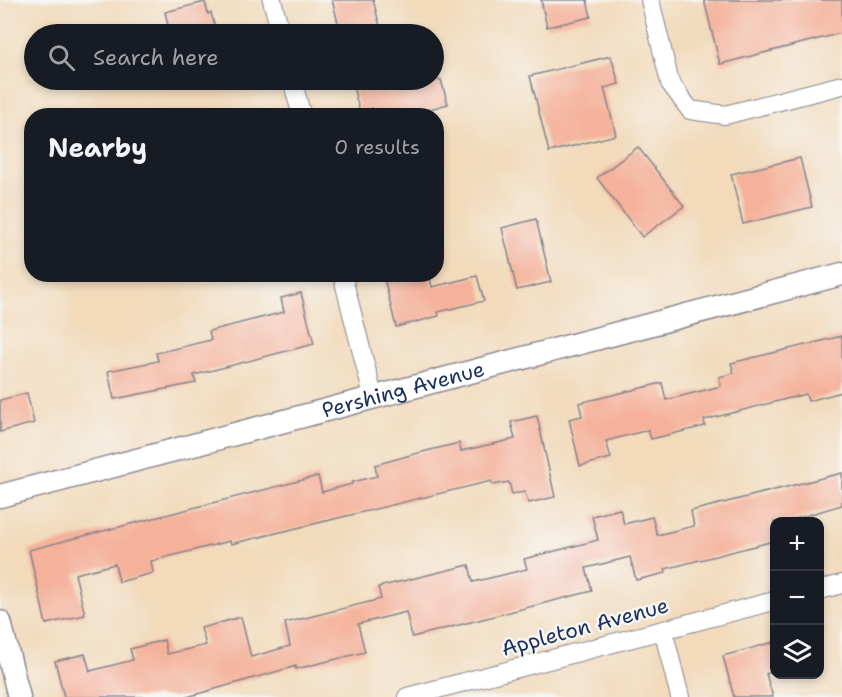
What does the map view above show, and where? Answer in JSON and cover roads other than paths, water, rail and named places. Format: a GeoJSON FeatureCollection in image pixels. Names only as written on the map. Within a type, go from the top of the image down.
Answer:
{"type":"FeatureCollection","features":[{"type":"Feature","properties":{"kind":"street"},"geometry":{"type":"LineString","coordinates":[[272,0],[278,24]]}},
{"type":"Feature","properties":{"kind":"street"},"geometry":{"type":"LineString","coordinates":[[650,0],[670,83],[690,111],[725,115],[842,85]]}},
{"type":"Feature","properties":{"kind":"street"},"geometry":{"type":"LineString","coordinates":[[295,90],[300,108]]}},
{"type":"Feature","properties":{"kind":"street","name":"Pershing Avenue"},"geometry":{"type":"LineString","coordinates":[[0,496],[842,274]]}},
{"type":"Feature","properties":{"kind":"street"},"geometry":{"type":"LineString","coordinates":[[344,282],[373,396]]}},
{"type":"Feature","properties":{"kind":"street"},"geometry":{"type":"LineString","coordinates":[[824,589],[842,584]]}},
{"type":"Feature","properties":{"kind":"street","name":"Appleton Avenue"},"geometry":{"type":"LineString","coordinates":[[407,697],[770,602]]}},
{"type":"Feature","properties":{"kind":"street"},"geometry":{"type":"LineString","coordinates":[[0,622],[19,697]]}},
{"type":"Feature","properties":{"kind":"street"},"geometry":{"type":"LineString","coordinates":[[663,630],[680,697]]}}]}
